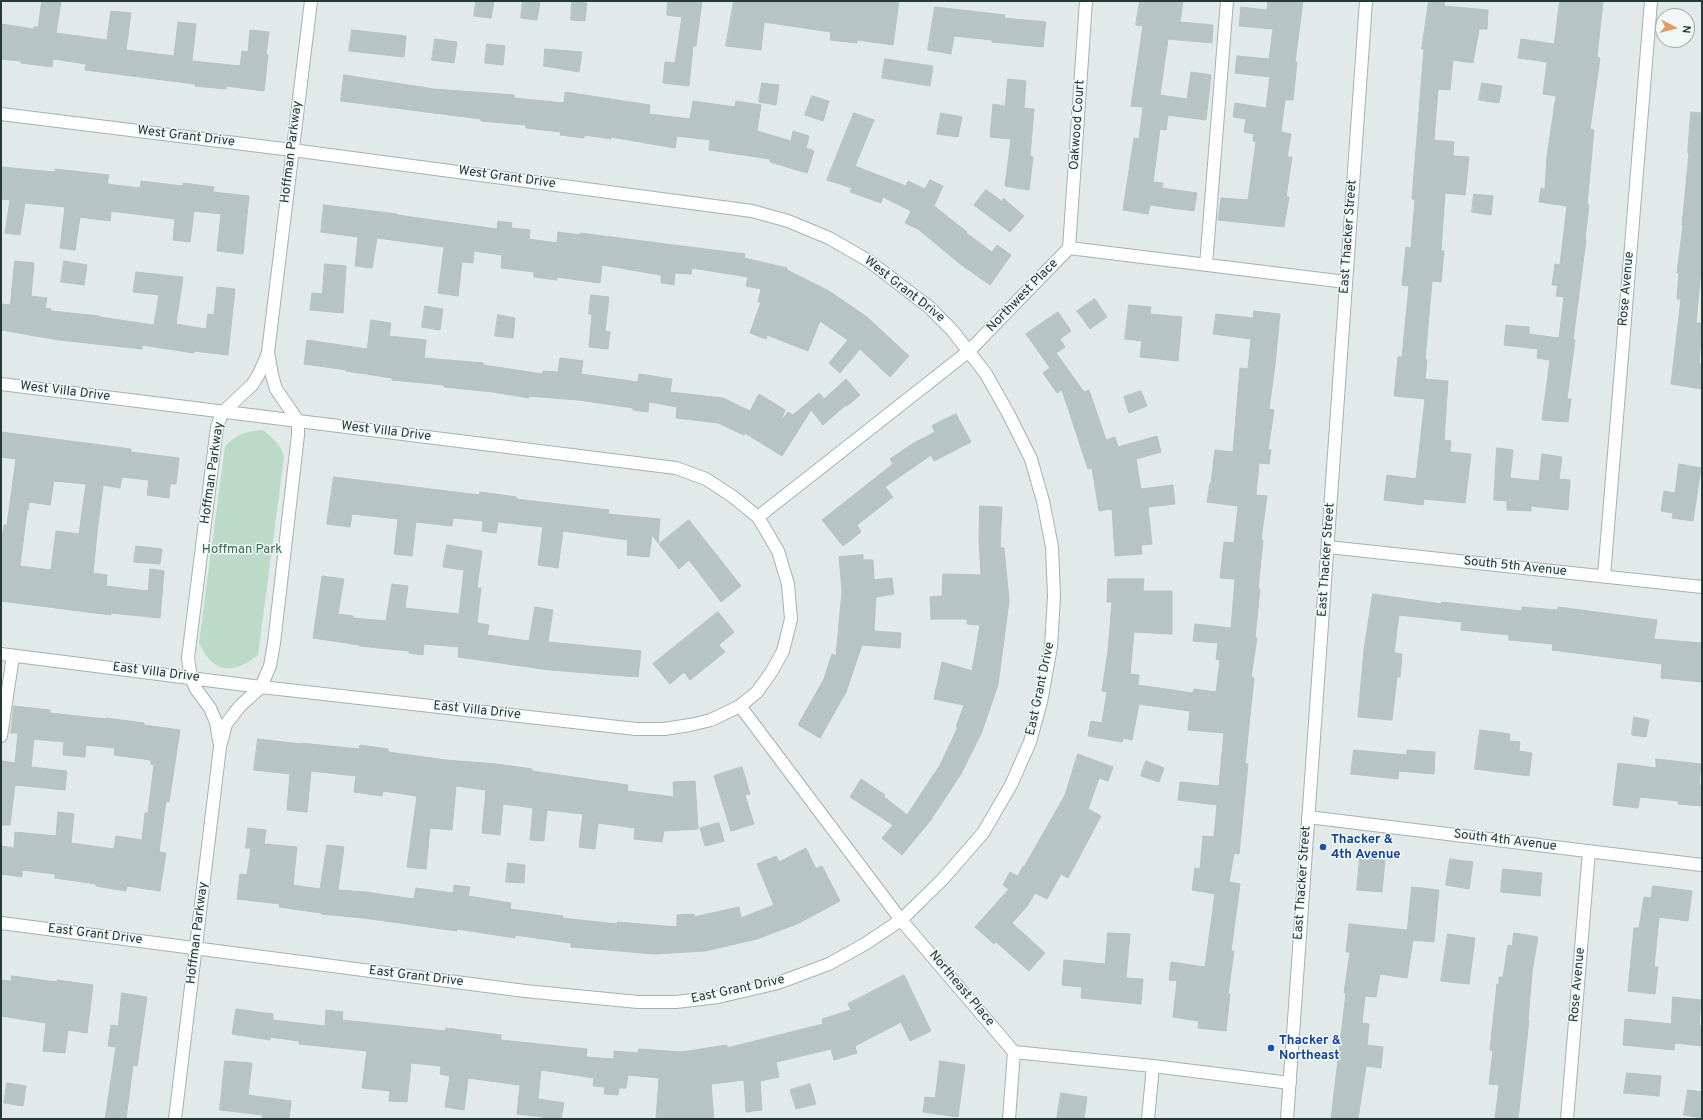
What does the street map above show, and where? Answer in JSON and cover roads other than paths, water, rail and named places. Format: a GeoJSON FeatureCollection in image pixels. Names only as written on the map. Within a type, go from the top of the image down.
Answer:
{"type":"FeatureCollection","features":[{"type":"Feature","properties":{"kind":"street","name":"Hoffman Parkway"},"geometry":{"type":"LineString","coordinates":[[220,747],[216,722],[210,708],[196,689],[191,678],[188,658],[217,427],[222,412],[252,385],[260,374],[268,352],[311,1]]}},
{"type":"Feature","properties":{"kind":"street","name":"Oakwood Court"},"geometry":{"type":"LineString","coordinates":[[1069,248],[1086,1]]}},
{"type":"Feature","properties":{"kind":"street"},"geometry":{"type":"LineString","coordinates":[[1206,265],[1227,1]]}},
{"type":"Feature","properties":{"kind":"street","name":"East Thacker Street"},"geometry":{"type":"LineString","coordinates":[[1287,1119],[1366,1]]}},
{"type":"Feature","properties":{"kind":"street","name":"Rose Avenue"},"geometry":{"type":"LineString","coordinates":[[1604,576],[1651,1]]}},
{"type":"Feature","properties":{"kind":"street","name":"West Grant Drive"},"geometry":{"type":"LineString","coordinates":[[1,114],[292,150],[752,211],[780,219],[829,238],[870,261],[929,307],[970,351]]}},
{"type":"Feature","properties":{"kind":"street","name":"Northwest Place"},"geometry":{"type":"LineString","coordinates":[[758,518],[970,351],[1069,248],[1346,282]]}},
{"type":"Feature","properties":{"kind":"street","name":"East Grant Drive"},"geometry":{"type":"LineString","coordinates":[[1,923],[525,991],[638,1002],[676,1002],[718,997],[778,983],[829,964],[865,944],[902,920],[942,880],[982,833],[1011,785],[1030,742],[1041,702],[1051,647],[1054,596],[1052,547],[1041,494],[1028,452],[986,374],[970,351]]}},
{"type":"Feature","properties":{"kind":"street","name":"Hoffman Parkway"},"geometry":{"type":"LineString","coordinates":[[175,1119],[220,747],[226,724],[240,706],[261,687],[272,659],[295,465],[298,421],[276,389],[268,352]]}},
{"type":"Feature","properties":{"kind":"street","name":"West Villa Drive"},"geometry":{"type":"LineString","coordinates":[[1,384],[676,468],[706,479],[732,496],[758,518]]}},
{"type":"Feature","properties":{"kind":"street","name":"East Villa Drive"},"geometry":{"type":"LineString","coordinates":[[7,655],[261,687],[636,729],[664,729],[690,725],[711,720],[740,706],[757,692],[772,672],[783,651],[791,618],[788,584],[778,551],[758,518]]}},
{"type":"Feature","properties":{"kind":"street","name":"South 5th Avenue"},"geometry":{"type":"LineString","coordinates":[[1328,547],[1702,587]]}},
{"type":"Feature","properties":{"kind":"street"},"geometry":{"type":"LineString","coordinates":[[1,736],[7,655]]}},
{"type":"Feature","properties":{"kind":"street","name":"Northeast Place"},"geometry":{"type":"LineString","coordinates":[[740,706],[902,920],[1014,1052]]}},
{"type":"Feature","properties":{"kind":"street","name":"South 4th Avenue"},"geometry":{"type":"LineString","coordinates":[[1308,817],[1702,865]]}},
{"type":"Feature","properties":{"kind":"street","name":"Rose Avenue"},"geometry":{"type":"LineString","coordinates":[[1568,1119],[1589,851]]}},
{"type":"Feature","properties":{"kind":"street"},"geometry":{"type":"LineString","coordinates":[[1009,1119],[1014,1052],[1152,1066],[1290,1083]]}},
{"type":"Feature","properties":{"kind":"street"},"geometry":{"type":"LineString","coordinates":[[1148,1119],[1152,1066]]}},
{"type":"Feature","properties":{"kind":"place","name":"Thacker & 4th Avenue"},"geometry":{"type":"Point","coordinates":[1323,847]}},
{"type":"Feature","properties":{"kind":"place","name":"Thacker & Northeast"},"geometry":{"type":"Point","coordinates":[1271,1048]}},
{"type":"Feature","properties":{"kind":"park label","name":"Hoffman Park"},"geometry":{"type":"Point","coordinates":[242,550]}}]}
